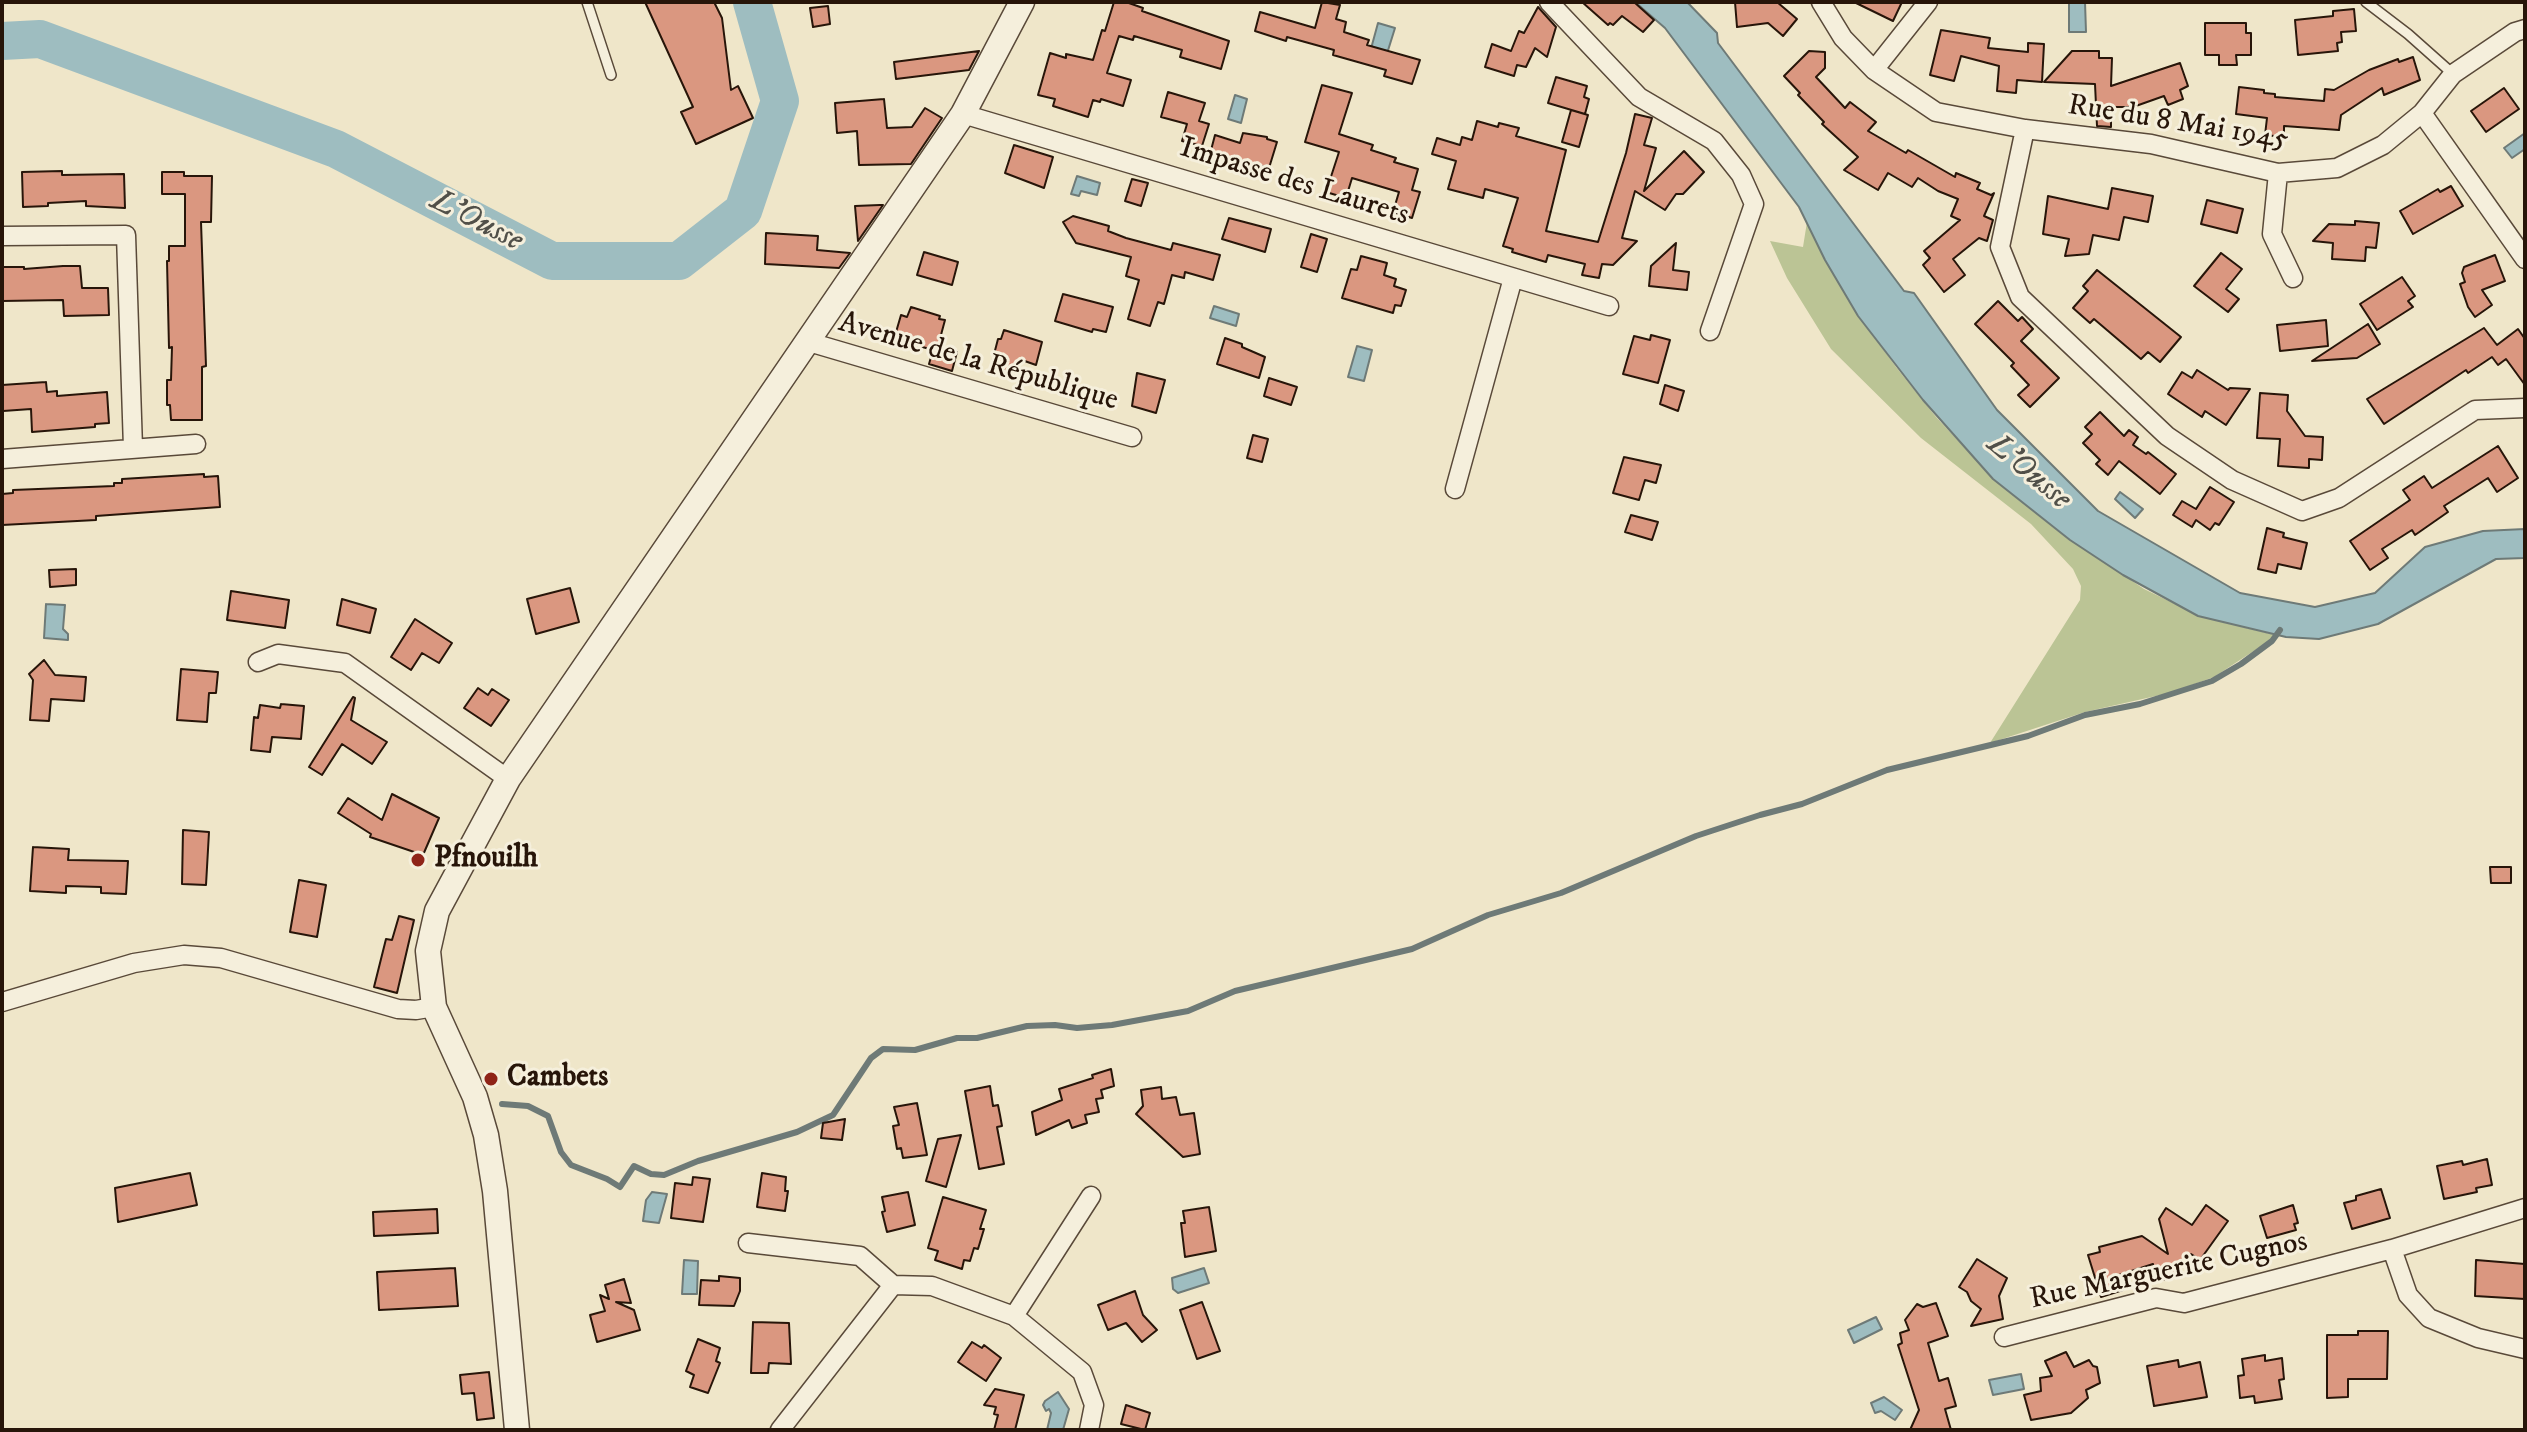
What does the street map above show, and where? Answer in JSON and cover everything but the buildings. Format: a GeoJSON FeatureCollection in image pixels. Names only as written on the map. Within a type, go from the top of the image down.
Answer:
{"type":"FeatureCollection","features":[{"type":"Feature","properties":{"kind":"street"},"geometry":{"type":"LineString","coordinates":[[517,1430],[495,1191],[486,1135],[475,1097],[434,1007],[428,951],[437,911],[508,779],[963,114],[1022,2]]}},
{"type":"Feature","properties":{"kind":"street"},"geometry":{"type":"LineString","coordinates":[[1549,2],[1639,97],[1714,141],[1741,175],[1754,204],[1710,331]]}},
{"type":"Feature","properties":{"kind":"street","name":"Rue du 8 Mai 1945"},"geometry":{"type":"LineString","coordinates":[[1821,2],[1843,38],[1874,70],[1936,112],[2025,129],[2151,144],[2278,173],[2337,168],[2383,145],[2422,113],[2453,74],[2524,29]]}},
{"type":"Feature","properties":{"kind":"street"},"geometry":{"type":"LineString","coordinates":[[1874,70],[1928,2]]}},
{"type":"Feature","properties":{"kind":"street"},"geometry":{"type":"LineString","coordinates":[[2422,113],[2525,259]]}},
{"type":"Feature","properties":{"kind":"street","name":"Impasse des Laurets"},"geometry":{"type":"LineString","coordinates":[[963,114],[1609,306]]}},
{"type":"Feature","properties":{"kind":"street"},"geometry":{"type":"LineString","coordinates":[[2025,129],[2000,247],[2020,297],[2167,436],[2232,480],[2302,511],[2339,498],[2475,410],[2525,408]]}},
{"type":"Feature","properties":{"kind":"street"},"geometry":{"type":"LineString","coordinates":[[2278,173],[2272,234],[2293,278]]}},
{"type":"Feature","properties":{"kind":"street"},"geometry":{"type":"LineString","coordinates":[[2,236],[126,235],[133,448]]}},
{"type":"Feature","properties":{"kind":"street"},"geometry":{"type":"LineString","coordinates":[[1455,489],[1513,278]]}},
{"type":"Feature","properties":{"kind":"street","name":"Avenue de la République"},"geometry":{"type":"LineString","coordinates":[[809,342],[1132,437]]}},
{"type":"Feature","properties":{"kind":"street"},"geometry":{"type":"LineString","coordinates":[[2,459],[196,444]]}},
{"type":"Feature","properties":{"kind":"street"},"geometry":{"type":"LineString","coordinates":[[258,662],[278,654],[345,663],[508,779]]}},
{"type":"Feature","properties":{"kind":"street"},"geometry":{"type":"LineString","coordinates":[[2,1002],[134,963],[184,955],[221,958],[398,1009],[434,1007]]}},
{"type":"Feature","properties":{"kind":"street"},"geometry":{"type":"LineString","coordinates":[[1014,1316],[1091,1196]]}},
{"type":"Feature","properties":{"kind":"street","name":"Rue Marguerite Cugnos"},"geometry":{"type":"LineString","coordinates":[[2004,1337],[2156,1298],[2184,1303],[2392,1249],[2525,1208]]}},
{"type":"Feature","properties":{"kind":"street"},"geometry":{"type":"LineString","coordinates":[[748,1243],[860,1256],[893,1285],[932,1286],[1014,1316],[1082,1372],[1094,1405],[1089,1430]]}},
{"type":"Feature","properties":{"kind":"street"},"geometry":{"type":"LineString","coordinates":[[2392,1249],[2408,1295],[2429,1318],[2478,1338],[2525,1349]]}},
{"type":"Feature","properties":{"kind":"street"},"geometry":{"type":"LineString","coordinates":[[780,1430],[893,1285]]}},
{"type":"Feature","properties":{"kind":"lane"},"geometry":{"type":"LineString","coordinates":[[587,2],[611,75]]}},
{"type":"Feature","properties":{"kind":"lane"},"geometry":{"type":"LineString","coordinates":[[2366,2],[2453,74]]}},
{"type":"Feature","properties":{"kind":"green space"},"geometry":{"type":"Polygon","coordinates":[[[1807,222],[1868,328],[1896,367],[1936,417],[1990,475],[2053,527],[2144,589],[2202,617],[2275,635],[2272,639],[2214,677],[2169,693],[2085,712],[1990,743],[2080,600],[2081,586],[2073,569],[2031,524],[1921,438],[1831,349],[1787,278],[1770,241],[1803,247],[1807,222]]]}},
{"type":"Feature","properties":{"kind":"water","name":"L'Ousse"},"geometry":{"type":"Polygon","coordinates":[[[1635,2],[1687,2],[1717,33],[1718,43],[1904,291],[1914,293],[1997,410],[2098,511],[2240,593],[2315,607],[2375,593],[2425,547],[2483,531],[2525,529],[2525,558],[2496,559],[2378,624],[2319,639],[2286,637],[2198,616],[2123,575],[2070,540],[1993,479],[1923,400],[1858,316],[1799,207],[1665,28],[1635,2]]]}},
{"type":"Feature","properties":{"kind":"water"},"geometry":{"type":"Polygon","coordinates":[[[2069,2],[2085,2],[2086,32],[2069,32],[2069,2]]]}},
{"type":"Feature","properties":{"kind":"water"},"geometry":{"type":"Polygon","coordinates":[[[1378,23],[1395,28],[1385,60],[1369,56],[1378,23]]]}},
{"type":"Feature","properties":{"kind":"water"},"geometry":{"type":"Polygon","coordinates":[[[1235,95],[1247,99],[1241,123],[1228,119],[1235,95]]]}},
{"type":"Feature","properties":{"kind":"water"},"geometry":{"type":"Polygon","coordinates":[[[2525,133],[2525,149],[2512,158],[2504,148],[2525,133]]]}},
{"type":"Feature","properties":{"kind":"water"},"geometry":{"type":"Polygon","coordinates":[[[1077,176],[1100,183],[1097,195],[1081,191],[1079,196],[1071,194],[1077,176]]]}},
{"type":"Feature","properties":{"kind":"water"},"geometry":{"type":"Polygon","coordinates":[[[1214,306],[1239,314],[1236,326],[1210,318],[1214,306]]]}},
{"type":"Feature","properties":{"kind":"water"},"geometry":{"type":"Polygon","coordinates":[[[1357,346],[1372,350],[1364,381],[1348,377],[1357,346]]]}},
{"type":"Feature","properties":{"kind":"water"},"geometry":{"type":"Polygon","coordinates":[[[2120,492],[2143,509],[2135,518],[2115,499],[2120,492]]]}},
{"type":"Feature","properties":{"kind":"water"},"geometry":{"type":"Polygon","coordinates":[[[46,604],[65,605],[63,629],[68,634],[68,640],[44,638],[46,604]]]}},
{"type":"Feature","properties":{"kind":"water"},"geometry":{"type":"Polygon","coordinates":[[[652,1192],[667,1194],[659,1223],[643,1221],[646,1200],[652,1192]]]}},
{"type":"Feature","properties":{"kind":"water"},"geometry":{"type":"Polygon","coordinates":[[[684,1260],[698,1261],[697,1294],[682,1294],[684,1260]]]}},
{"type":"Feature","properties":{"kind":"water"},"geometry":{"type":"Polygon","coordinates":[[[1204,1268],[1209,1283],[1178,1293],[1173,1289],[1172,1278],[1204,1268]]]}},
{"type":"Feature","properties":{"kind":"water"},"geometry":{"type":"Polygon","coordinates":[[[1876,1317],[1882,1329],[1854,1343],[1848,1330],[1876,1317]]]}},
{"type":"Feature","properties":{"kind":"water"},"geometry":{"type":"Polygon","coordinates":[[[2021,1374],[2024,1389],[1993,1395],[1989,1380],[2021,1374]]]}},
{"type":"Feature","properties":{"kind":"water"},"geometry":{"type":"Polygon","coordinates":[[[1058,1392],[1069,1409],[1063,1430],[1047,1430],[1051,1413],[1043,1405],[1058,1392]]]}},
{"type":"Feature","properties":{"kind":"water"},"geometry":{"type":"Polygon","coordinates":[[[1884,1397],[1902,1410],[1895,1420],[1881,1411],[1875,1413],[1871,1403],[1884,1397]]]}},
{"type":"Feature","properties":{"kind":"waterway","name":"L'Ousse"},"geometry":{"type":"LineString","coordinates":[[2,41],[40,39],[336,149],[552,261],[679,261],[743,211],[780,101],[752,2]]}},
{"type":"Feature","properties":{"kind":"waterway"},"geometry":{"type":"LineString","coordinates":[[502,1104],[528,1106],[548,1116],[561,1152],[571,1165],[620,1187],[634,1166],[651,1174],[664,1175],[698,1161],[797,1132],[833,1115],[871,1058],[883,1049],[915,1050],[957,1038],[977,1038],[1027,1026],[1077,1028],[1112,1025],[1188,1011],[1235,991],[1412,949],[1488,915],[1561,893],[1696,836],[1802,804],[1887,770],[2028,736],[2085,715],[2140,704],[2212,681],[2272,641],[2280,630]]}},
{"type":"Feature","properties":{"kind":"place","name":"Pfnouilh"},"geometry":{"type":"Point","coordinates":[418,860]}},
{"type":"Feature","properties":{"kind":"place","name":"Cambets"},"geometry":{"type":"Point","coordinates":[491,1079]}}]}
